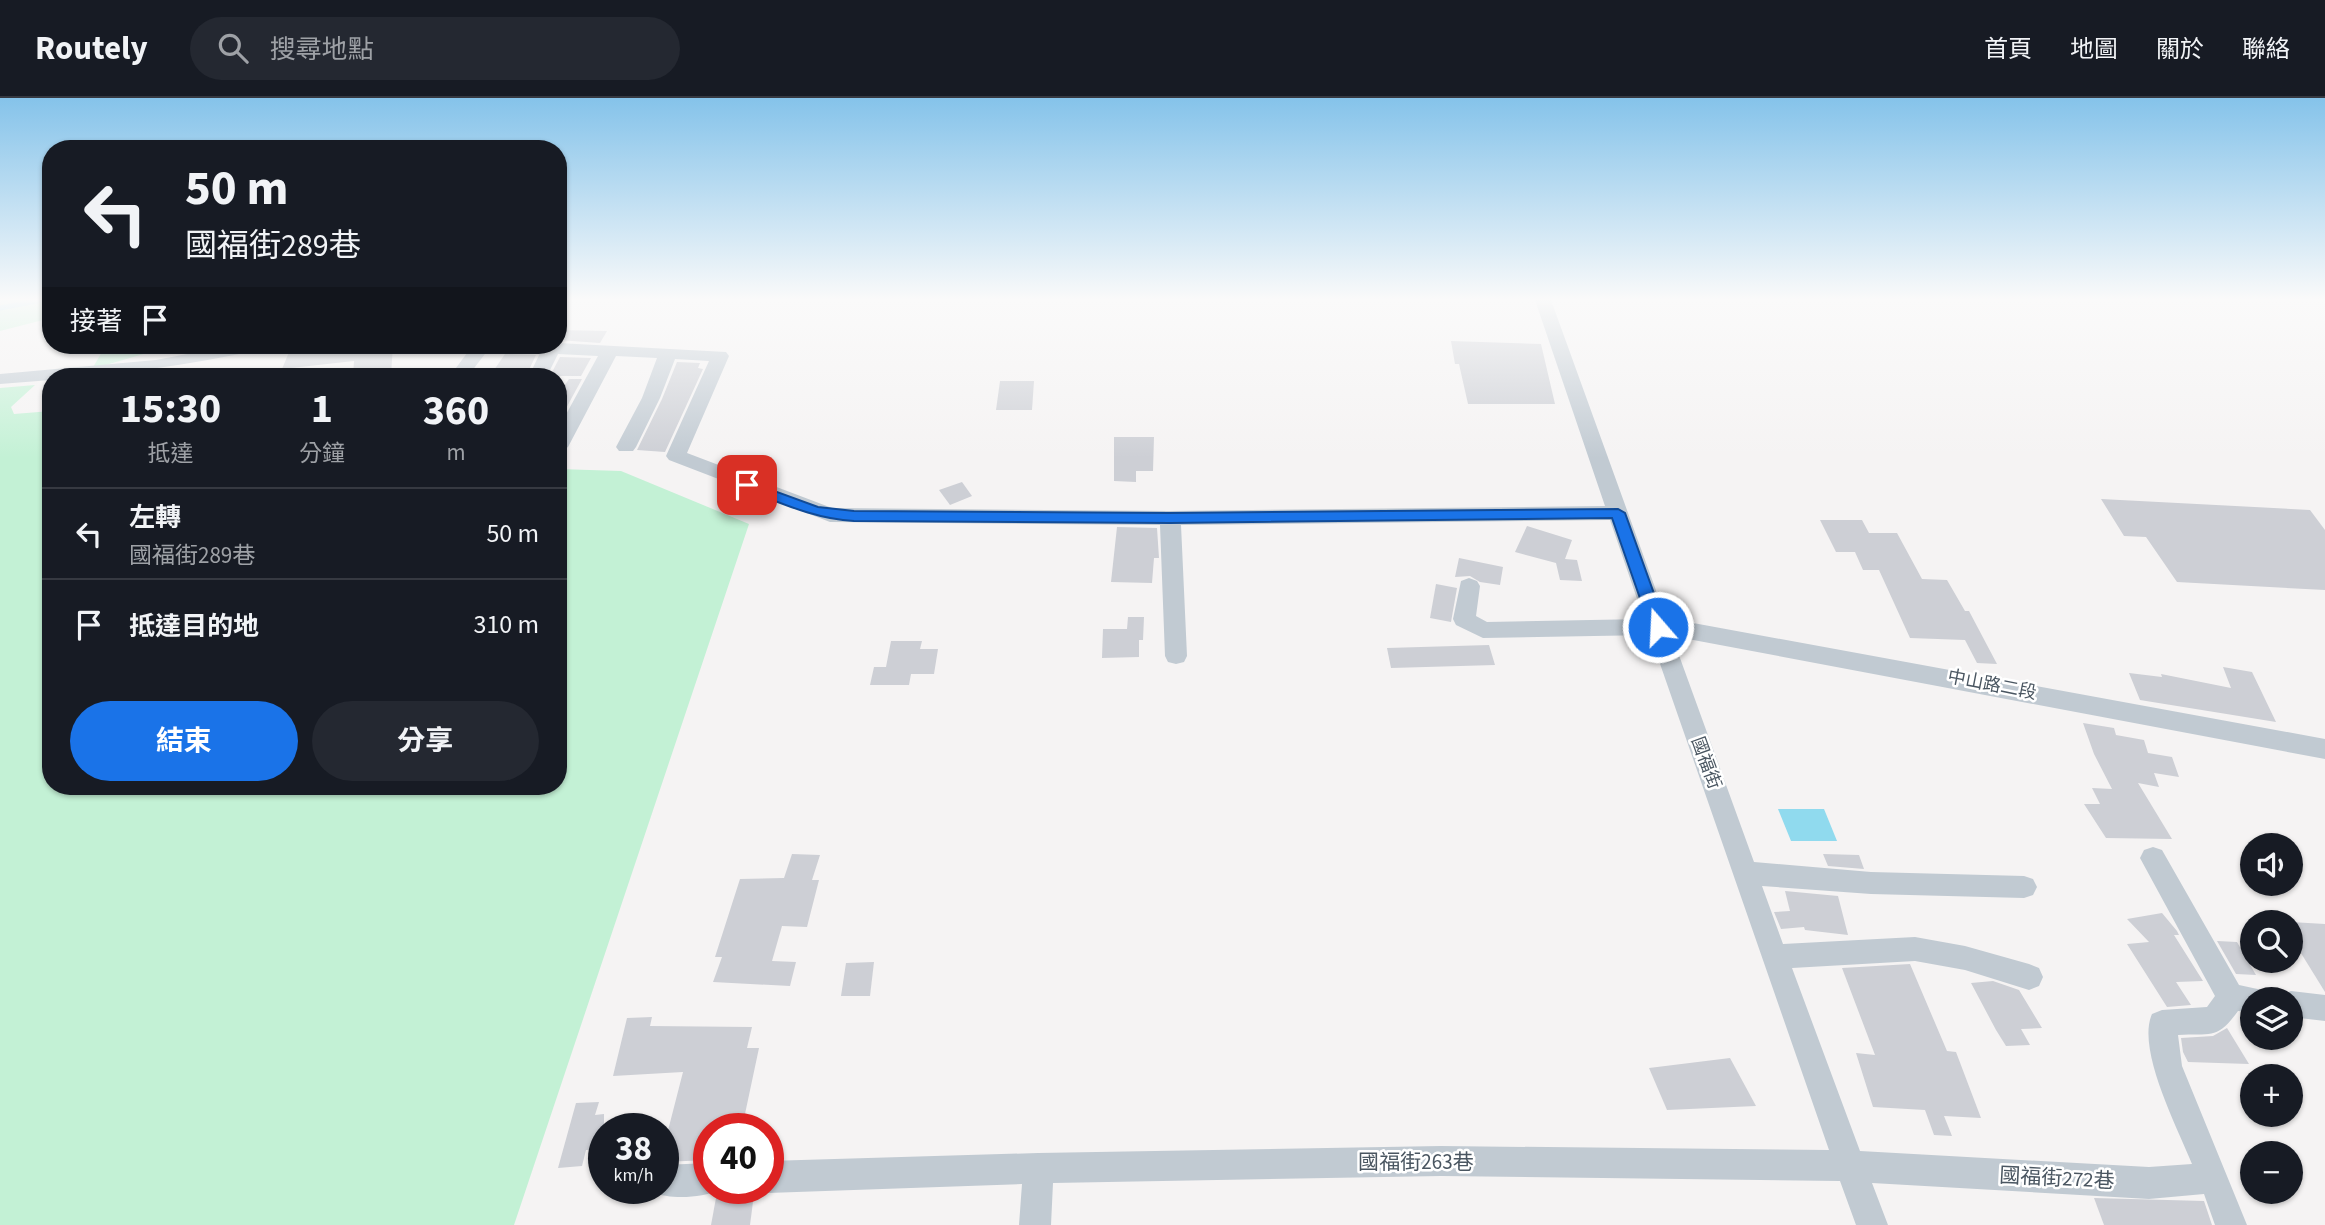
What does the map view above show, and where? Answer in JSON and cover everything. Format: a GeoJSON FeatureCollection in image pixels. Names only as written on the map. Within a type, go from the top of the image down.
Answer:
{"type":"FeatureCollection","features":[{"type":"Feature","properties":{"kind":"street"},"geometry":{"type":"LineString","coordinates":[[567,430],[609,353]]}},
{"type":"Feature","properties":{"kind":"street"},"geometry":{"type":"LineString","coordinates":[[627,353],[720,356],[676,456],[830,515],[1170,518],[1618,513]]}},
{"type":"Feature","properties":{"kind":"street","name":"國福街"},"geometry":{"type":"LineString","coordinates":[[1562,353],[1774,957],[1872,1225]]}},
{"type":"Feature","properties":{"kind":"street"},"geometry":{"type":"LineString","coordinates":[[123,368],[156,365],[213,354]]}},
{"type":"Feature","properties":{"kind":"street"},"geometry":{"type":"LineString","coordinates":[[626,447],[651,398],[668,354]]}},
{"type":"Feature","properties":{"kind":"street"},"geometry":{"type":"LineString","coordinates":[[0,379],[42,375]]}},
{"type":"Feature","properties":{"kind":"street"},"geometry":{"type":"LineString","coordinates":[[1170,518],[1176,656]]}},
{"type":"Feature","properties":{"kind":"street","name":"中山路二段"},"geometry":{"type":"LineString","coordinates":[[1469,586],[1464,619],[1483,629],[1658,626],[2325,749]]}},
{"type":"Feature","properties":{"kind":"street"},"geometry":{"type":"LineString","coordinates":[[2153,858],[2240,995]]}},
{"type":"Feature","properties":{"kind":"street"},"geometry":{"type":"LineString","coordinates":[[1745,873],[1871,883],[2024,887]]}},
{"type":"Feature","properties":{"kind":"street"},"geometry":{"type":"LineString","coordinates":[[1774,957],[1915,949],[1965,958],[2029,977]]}},
{"type":"Feature","properties":{"kind":"street"},"geometry":{"type":"LineString","coordinates":[[2231,1225],[2167,1066],[2162,1023],[2214,1020],[2240,1000]]}},
{"type":"Feature","properties":{"kind":"street"},"geometry":{"type":"LineString","coordinates":[[2303,1005],[2325,1008]]}},
{"type":"Feature","properties":{"kind":"street","name":"國福街263巷"},"geometry":{"type":"LineString","coordinates":[[784,1176],[1038,1168],[1441,1161],[1851,1166]]}},
{"type":"Feature","properties":{"kind":"street","name":"國福街272巷"},"geometry":{"type":"LineString","coordinates":[[1851,1166],[2148,1183],[2213,1178]]}},
{"type":"Feature","properties":{"kind":"street"},"geometry":{"type":"LineString","coordinates":[[1035,1225],[1038,1168]]}},
{"type":"Feature","properties":{"kind":"green space"},"geometry":{"type":"Polygon","coordinates":[[[101,354],[144,354],[95,368],[93,368],[101,354]]]}},
{"type":"Feature","properties":{"kind":"green space"},"geometry":{"type":"Polygon","coordinates":[[[35,385],[11,407],[14,414],[42,412],[42,795],[567,795],[567,469],[621,471],[749,524],[514,1225],[0,1225],[0,388],[35,385]]]}},
{"type":"Feature","properties":{"kind":"water"},"geometry":{"type":"Polygon","coordinates":[[[1778,809],[1824,809],[1837,841],[1791,841],[1778,809]]]}},
{"type":"Feature","properties":{"kind":"building"},"geometry":{"type":"Polygon","coordinates":[[[1453,353],[1543,353],[1555,404],[1468,404],[1459,364],[1455,364],[1453,353]]]}},
{"type":"Feature","properties":{"kind":"building"},"geometry":{"type":"Polygon","coordinates":[[[288,354],[392,354],[391,368],[354,368],[354,361],[282,368],[288,354]]]}},
{"type":"Feature","properties":{"kind":"building"},"geometry":{"type":"Polygon","coordinates":[[[505,354],[536,355],[530,368],[495,368],[505,354]]]}},
{"type":"Feature","properties":{"kind":"building"},"geometry":{"type":"Polygon","coordinates":[[[560,357],[591,358],[581,376],[567,376],[567,368],[554,368],[560,357]]]}},
{"type":"Feature","properties":{"kind":"building"},"geometry":{"type":"Polygon","coordinates":[[[677,362],[700,363],[698,368],[703,369],[665,452],[637,450],[662,399],[677,362]]]}},
{"type":"Feature","properties":{"kind":"building"},"geometry":{"type":"Polygon","coordinates":[[[569,379],[582,379],[567,406],[569,379]]]}},
{"type":"Feature","properties":{"kind":"building"},"geometry":{"type":"Polygon","coordinates":[[[1000,381],[1034,381],[1032,410],[996,410],[1000,381]]]}},
{"type":"Feature","properties":{"kind":"building"},"geometry":{"type":"Polygon","coordinates":[[[1114,437],[1154,437],[1153,471],[1136,471],[1136,482],[1114,481],[1114,437]]]}},
{"type":"Feature","properties":{"kind":"building"},"geometry":{"type":"Polygon","coordinates":[[[962,482],[972,496],[950,505],[939,490],[962,482]]]}},
{"type":"Feature","properties":{"kind":"building"},"geometry":{"type":"Polygon","coordinates":[[[2101,499],[2310,510],[2325,530],[2325,590],[2177,582],[2146,537],[2124,536],[2101,499]]]}},
{"type":"Feature","properties":{"kind":"building"},"geometry":{"type":"Polygon","coordinates":[[[1820,520],[1862,520],[1869,533],[1897,533],[1922,579],[1947,580],[1965,611],[1969,611],[1997,664],[1977,663],[1965,640],[1910,638],[1879,570],[1863,570],[1855,552],[1836,552],[1820,520]]]}},
{"type":"Feature","properties":{"kind":"building"},"geometry":{"type":"Polygon","coordinates":[[[1527,526],[1572,540],[1565,559],[1577,560],[1582,581],[1560,580],[1556,563],[1515,552],[1527,526]]]}},
{"type":"Feature","properties":{"kind":"building"},"geometry":{"type":"Polygon","coordinates":[[[1117,527],[1157,528],[1159,558],[1154,558],[1152,583],[1111,582],[1117,527]]]}},
{"type":"Feature","properties":{"kind":"building"},"geometry":{"type":"Polygon","coordinates":[[[1459,558],[1503,567],[1500,585],[1480,582],[1470,576],[1455,577],[1459,558]]]}},
{"type":"Feature","properties":{"kind":"building"},"geometry":{"type":"Polygon","coordinates":[[[1436,584],[1457,588],[1451,622],[1430,618],[1436,584]]]}},
{"type":"Feature","properties":{"kind":"building"},"geometry":{"type":"Polygon","coordinates":[[[1128,617],[1144,617],[1143,640],[1139,640],[1139,657],[1102,658],[1103,629],[1127,629],[1128,617]]]}},
{"type":"Feature","properties":{"kind":"building"},"geometry":{"type":"Polygon","coordinates":[[[891,641],[922,641],[920,649],[938,649],[934,674],[911,674],[909,685],[870,685],[874,667],[886,667],[891,641]]]}},
{"type":"Feature","properties":{"kind":"building"},"geometry":{"type":"Polygon","coordinates":[[[1489,645],[1495,665],[1391,668],[1387,648],[1489,645]]]}},
{"type":"Feature","properties":{"kind":"building"},"geometry":{"type":"Polygon","coordinates":[[[2223,667],[2252,672],[2276,722],[2140,700],[2129,673],[2162,677],[2161,674],[2231,688],[2223,667]]]}},
{"type":"Feature","properties":{"kind":"building"},"geometry":{"type":"Polygon","coordinates":[[[2083,723],[2114,728],[2116,735],[2144,740],[2148,753],[2172,757],[2179,777],[2154,773],[2159,787],[2138,783],[2172,839],[2106,838],[2084,804],[2100,804],[2092,788],[2112,789],[2094,754],[2083,723]]]}},
{"type":"Feature","properties":{"kind":"building"},"geometry":{"type":"Polygon","coordinates":[[[792,854],[820,855],[812,880],[819,880],[807,927],[782,926],[772,961],[796,962],[790,986],[713,982],[722,957],[715,957],[740,879],[784,878],[792,854]]]}},
{"type":"Feature","properties":{"kind":"building"},"geometry":{"type":"Polygon","coordinates":[[[1823,854],[1859,855],[1864,869],[1828,866],[1823,854]]]}},
{"type":"Feature","properties":{"kind":"building"},"geometry":{"type":"Polygon","coordinates":[[[1785,891],[1838,896],[1848,935],[1805,930],[1804,927],[1781,929],[1774,912],[1790,911],[1785,891]]]}},
{"type":"Feature","properties":{"kind":"building"},"geometry":{"type":"Polygon","coordinates":[[[2162,913],[2177,931],[2179,935],[2174,935],[2203,981],[2176,982],[2191,1005],[2167,1007],[2127,944],[2149,942],[2127,919],[2162,913]]]}},
{"type":"Feature","properties":{"kind":"building"},"geometry":{"type":"Polygon","coordinates":[[[2303,923],[2325,924],[2325,992],[2303,956],[2303,923]]]}},
{"type":"Feature","properties":{"kind":"building"},"geometry":{"type":"Polygon","coordinates":[[[2217,941],[2237,942],[2240,947],[2240,973],[2256,975],[2236,974],[2217,941]]]}},
{"type":"Feature","properties":{"kind":"building"},"geometry":{"type":"Polygon","coordinates":[[[874,962],[870,996],[841,996],[846,963],[874,962]]]}},
{"type":"Feature","properties":{"kind":"building"},"geometry":{"type":"Polygon","coordinates":[[[1910,964],[1947,1051],[1956,1052],[1981,1118],[1944,1116],[1952,1136],[1934,1135],[1925,1110],[1873,1107],[1856,1053],[1875,1055],[1842,968],[1910,964]]]}},
{"type":"Feature","properties":{"kind":"building"},"geometry":{"type":"Polygon","coordinates":[[[1993,981],[2019,990],[2042,1028],[2021,1029],[2030,1045],[2006,1046],[1971,983],[1993,981]]]}},
{"type":"Feature","properties":{"kind":"building"},"geometry":{"type":"Polygon","coordinates":[[[652,1017],[650,1026],[752,1027],[747,1048],[759,1048],[745,1113],[693,1113],[693,1161],[679,1161],[679,1113],[672,1113],[683,1072],[613,1076],[627,1018],[652,1017]]]}},
{"type":"Feature","properties":{"kind":"building"},"geometry":{"type":"Polygon","coordinates":[[[2227,1028],[2249,1064],[2188,1062],[2181,1038],[2213,1036],[2227,1028]]]}},
{"type":"Feature","properties":{"kind":"building"},"geometry":{"type":"Polygon","coordinates":[[[1730,1058],[1756,1106],[1667,1110],[1649,1068],[1730,1058]]]}},
{"type":"Feature","properties":{"kind":"building"},"geometry":{"type":"Polygon","coordinates":[[[599,1102],[596,1113],[588,1113],[588,1150],[582,1166],[558,1168],[576,1103],[599,1102]]]}},
{"type":"Feature","properties":{"kind":"building"},"geometry":{"type":"Polygon","coordinates":[[[2094,1198],[2204,1201],[2212,1225],[2104,1225],[2094,1198]]]}},
{"type":"Feature","properties":{"kind":"building"},"geometry":{"type":"Polygon","coordinates":[[[715,1204],[753,1204],[750,1225],[711,1225],[715,1204]]]}},
{"type":"Feature","properties":{"kind":"route"},"geometry":{"type":"LineString","coordinates":[[747,485],[830,515],[854,516],[1170,518],[1618,513],[1658,627]]}}]}
